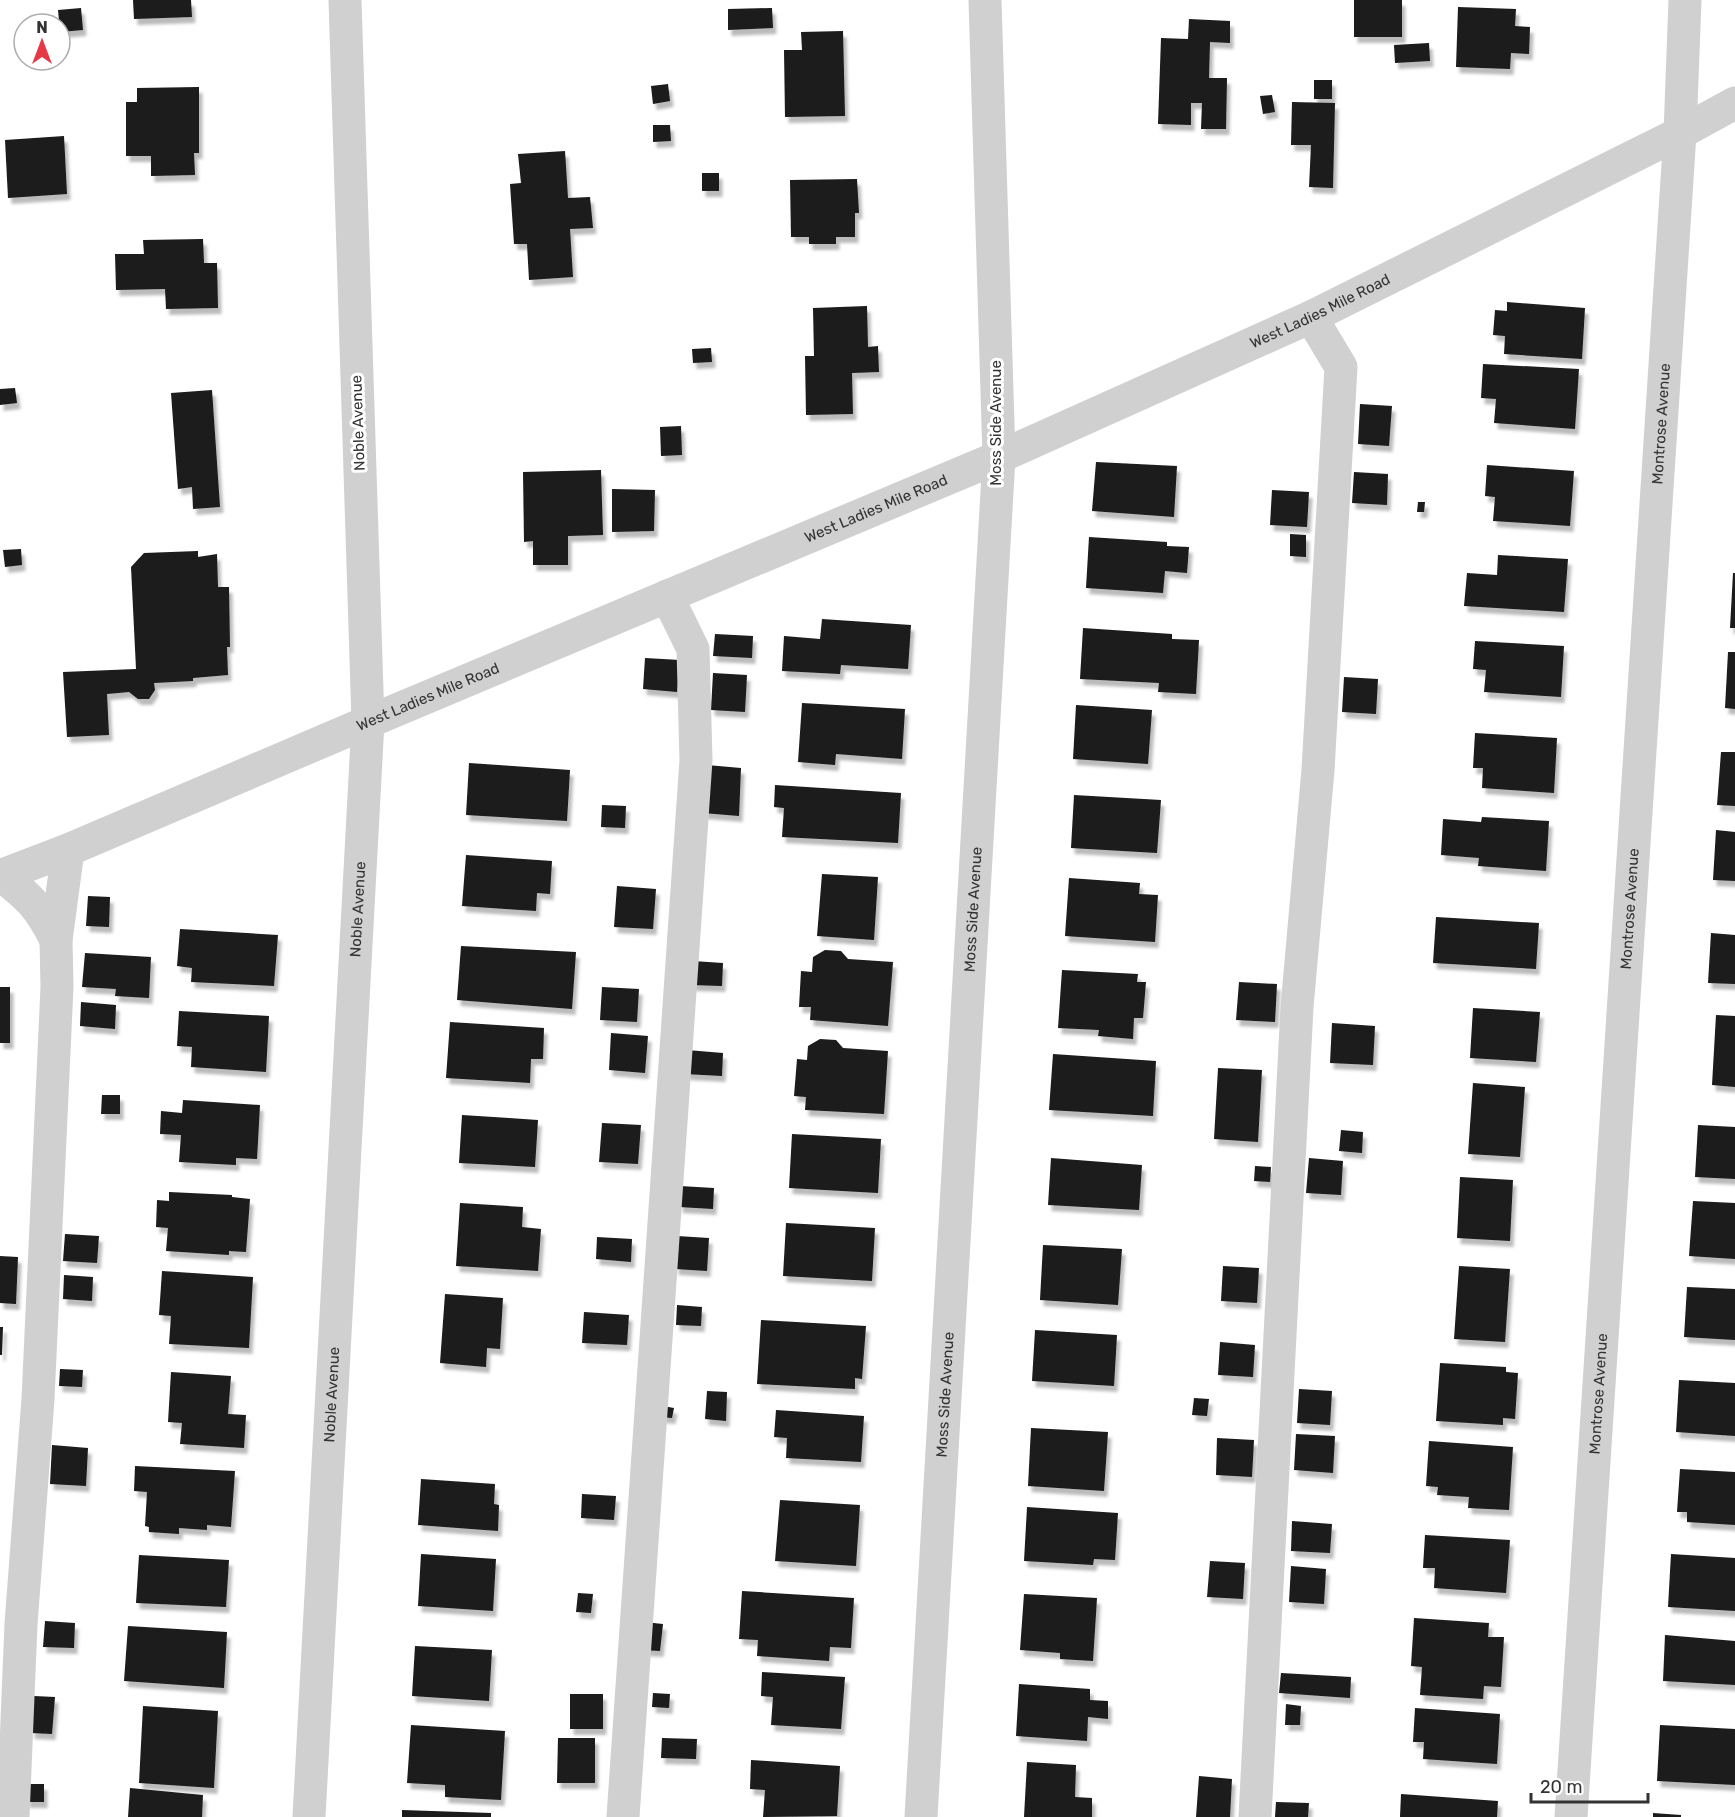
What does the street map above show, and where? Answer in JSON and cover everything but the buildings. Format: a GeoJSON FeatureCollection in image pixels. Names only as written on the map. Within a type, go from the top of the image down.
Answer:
{"type":"FeatureCollection","features":[{"type":"Feature","properties":{"kind":"street","name":"Noble Avenue"},"geometry":{"type":"LineString","coordinates":[[309,1817],[368,722],[345,0]]}},
{"type":"Feature","properties":{"kind":"street","name":"Moss Side Avenue"},"geometry":{"type":"LineString","coordinates":[[921,1817],[999,457],[985,0]]}},
{"type":"Feature","properties":{"kind":"street","name":"Montrose Avenue"},"geometry":{"type":"LineString","coordinates":[[1571,1817],[1680,133],[1685,0]]}},
{"type":"Feature","properties":{"kind":"street","name":"West Ladies Mile Road"},"geometry":{"type":"LineString","coordinates":[[0,875],[68,850],[999,457],[1311,317],[1680,133],[1735,103]]}},
{"type":"Feature","properties":{"kind":"street"},"geometry":{"type":"LineString","coordinates":[[1255,1817],[1296,1019],[1318,770],[1341,368],[1311,317]]}},
{"type":"Feature","properties":{"kind":"street"},"geometry":{"type":"LineString","coordinates":[[623,1817],[696,760],[693,649],[667,596]]}},
{"type":"Feature","properties":{"kind":"street"},"geometry":{"type":"LineString","coordinates":[[13,1817],[21,1624],[39,1388],[57,987],[56,940],[68,850]]}},
{"type":"Feature","properties":{"kind":"street"},"geometry":{"type":"LineString","coordinates":[[0,875],[33,902],[43,914],[56,940]]}}]}
